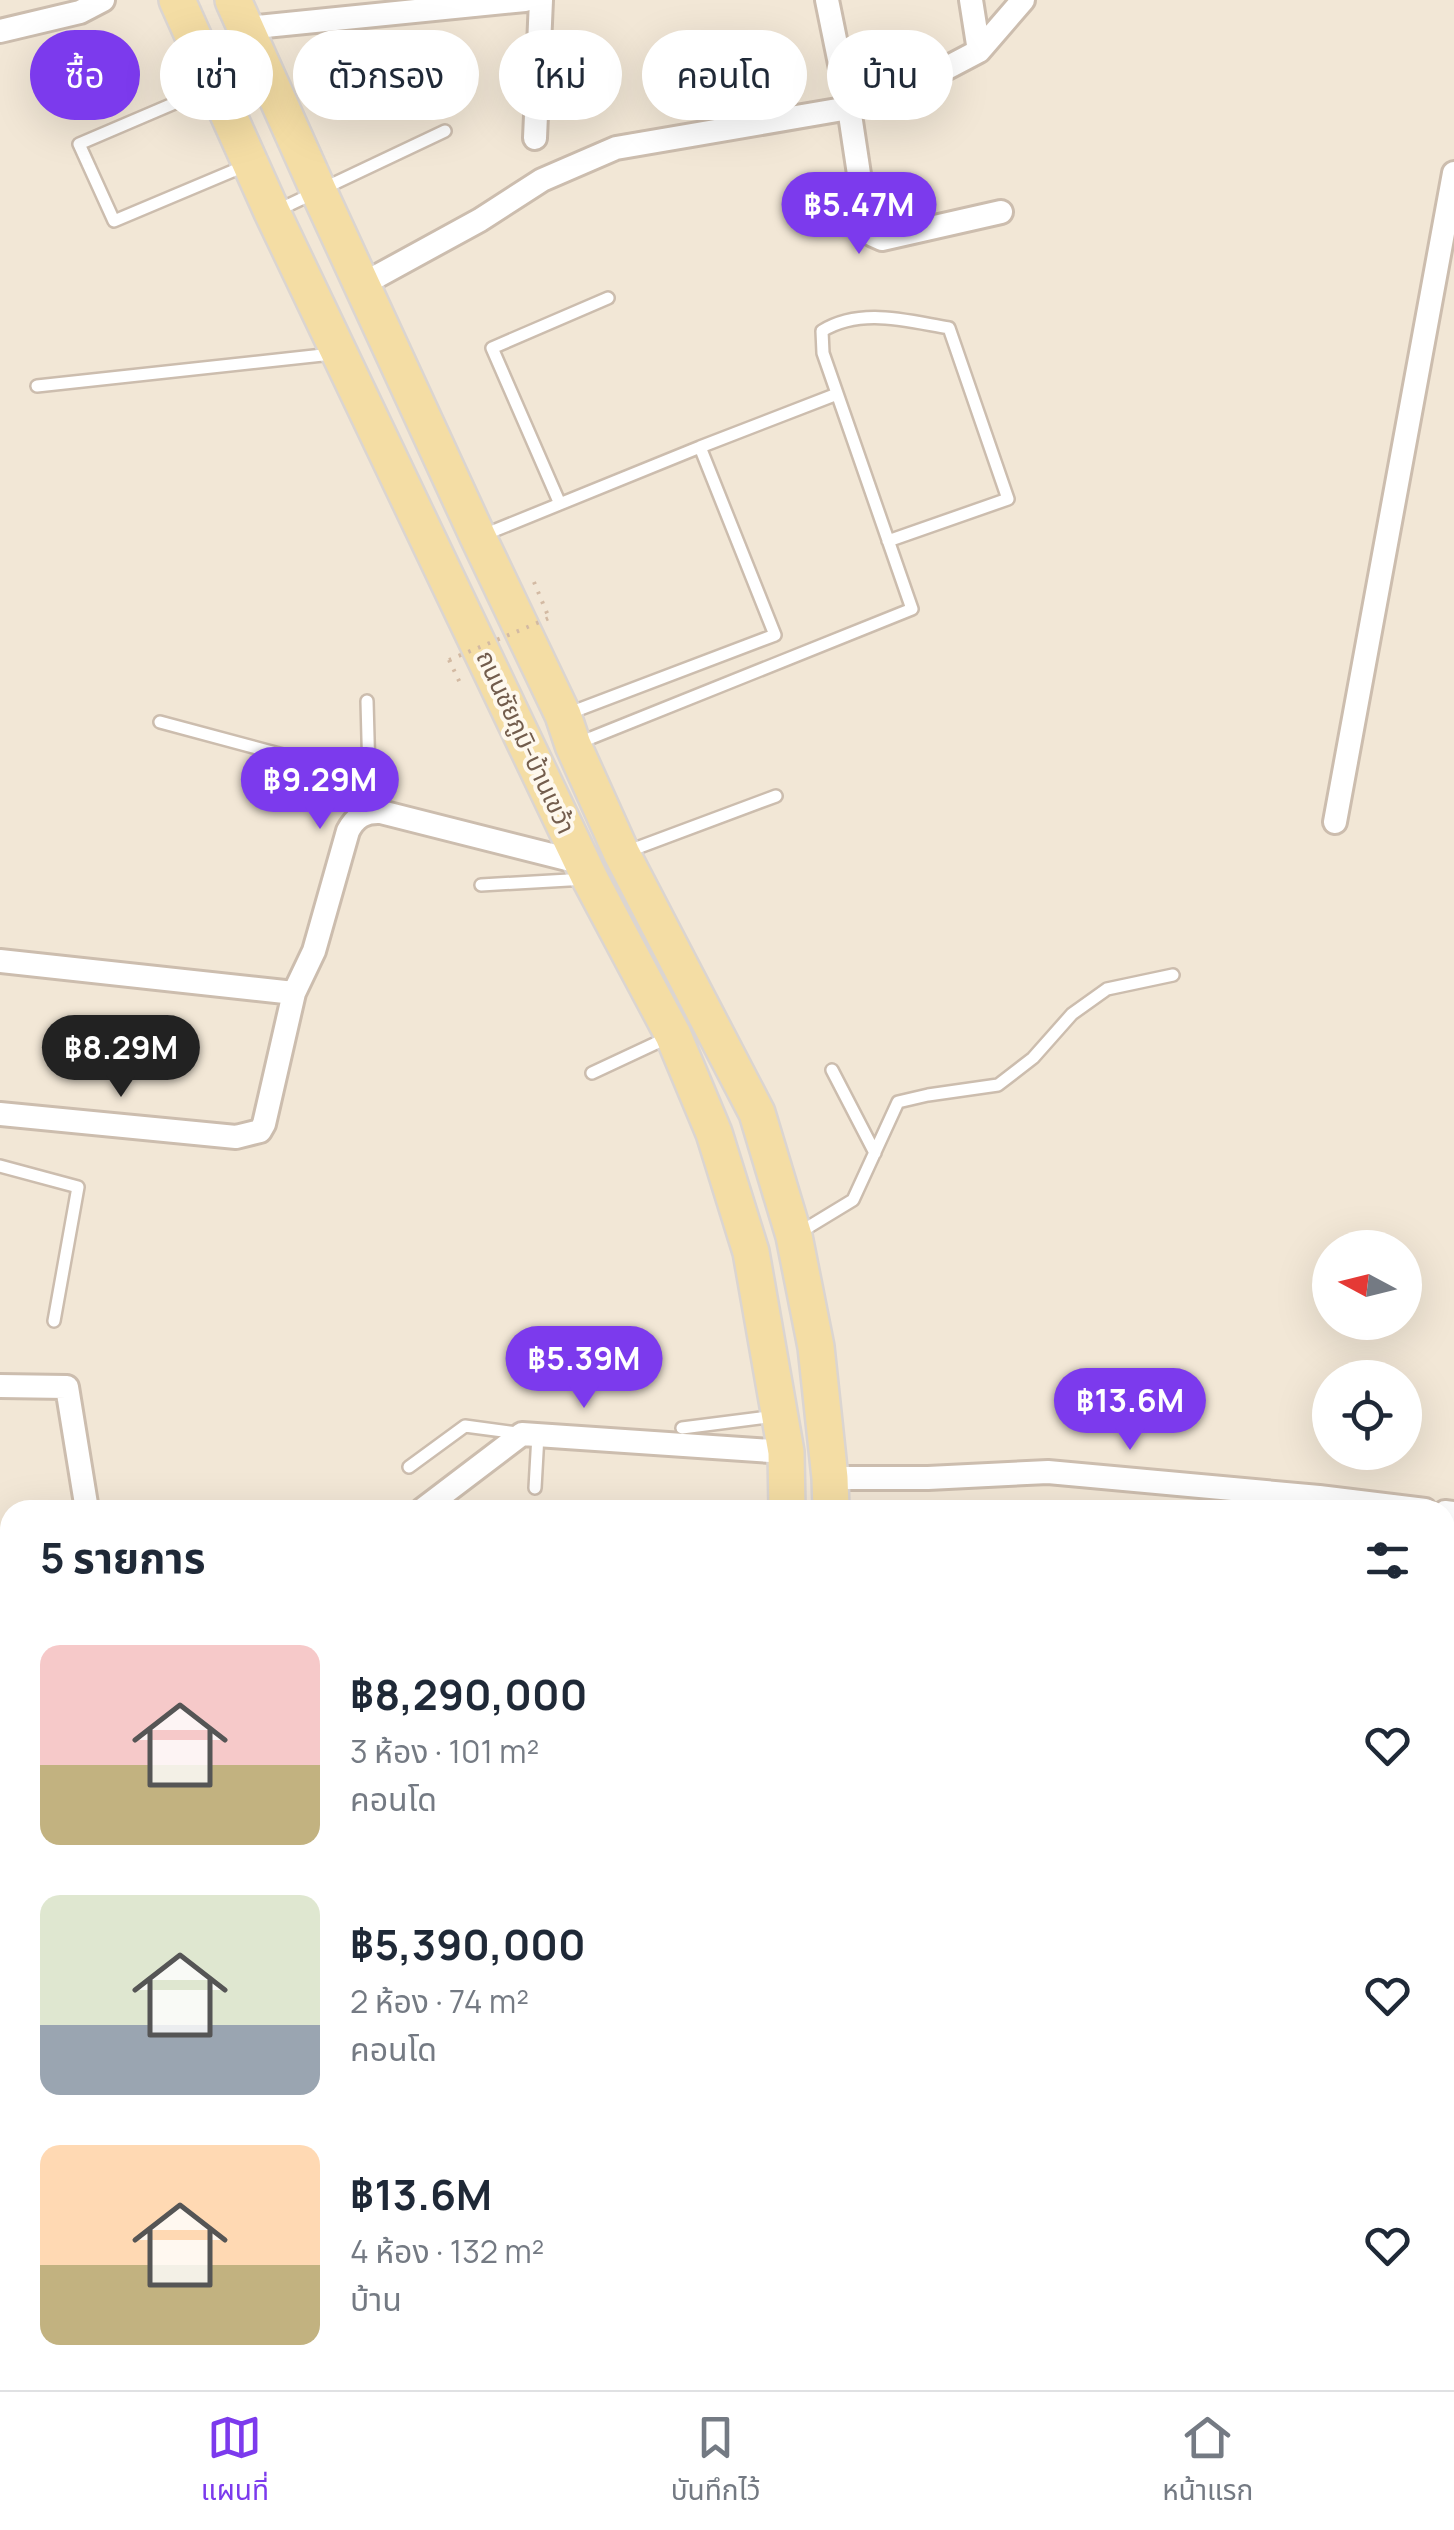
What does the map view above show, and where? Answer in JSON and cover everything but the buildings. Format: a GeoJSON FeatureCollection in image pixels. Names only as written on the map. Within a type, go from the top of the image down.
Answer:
{"type":"FeatureCollection","features":[{"type":"Feature","properties":{"kind":"main road","name":"ถนนชัยภูมิ-บ้านเขว้า"},"geometry":{"type":"LineString","coordinates":[[177,0],[191,30]]}},
{"type":"Feature","properties":{"kind":"main road","name":"ถนนชัยภูมิ-บ้านเขว้า"},"geometry":{"type":"LineString","coordinates":[[240,14],[622,854],[756,1113],[794,1236],[816,1347],[831,1494]]}},
{"type":"Feature","properties":{"kind":"main road","name":"ถนนชัยภูมิ-บ้านเขว้า"},"geometry":{"type":"LineString","coordinates":[[231,120],[586,870],[673,1036],[714,1133],[751,1252],[781,1416],[786,1500]]}},
{"type":"Feature","properties":{"kind":"street"},"geometry":{"type":"LineString","coordinates":[[0,32],[80,12],[103,0]]}},
{"type":"Feature","properties":{"kind":"street"},"geometry":{"type":"LineString","coordinates":[[240,14],[525,0]]}},
{"type":"Feature","properties":{"kind":"street"},"geometry":{"type":"LineString","coordinates":[[535,138],[541,0]]}},
{"type":"Feature","properties":{"kind":"street"},"geometry":{"type":"LineString","coordinates":[[828,0],[834,30]]}},
{"type":"Feature","properties":{"kind":"street"},"geometry":{"type":"LineString","coordinates":[[971,0],[978,50]]}},
{"type":"Feature","properties":{"kind":"street"},"geometry":{"type":"LineString","coordinates":[[953,63],[978,50],[1023,0]]}},
{"type":"Feature","properties":{"kind":"street"},"geometry":{"type":"LineString","coordinates":[[363,284],[480,220],[542,180],[616,148],[827,112]]}},
{"type":"Feature","properties":{"kind":"street"},"geometry":{"type":"LineString","coordinates":[[851,120],[867,227],[873,235],[882,239],[1002,212]]}},
{"type":"Feature","properties":{"kind":"street"},"geometry":{"type":"LineString","coordinates":[[1334,822],[1454,172]]}},
{"type":"Feature","properties":{"kind":"street"},"geometry":{"type":"LineString","coordinates":[[0,1114],[236,1137],[260,1130],[294,993],[314,951],[348,832],[352,822],[370,812],[586,870]]}},
{"type":"Feature","properties":{"kind":"street"},"geometry":{"type":"LineString","coordinates":[[0,961],[294,993]]}},
{"type":"Feature","properties":{"kind":"street"},"geometry":{"type":"LineString","coordinates":[[0,1386],[68,1387],[85,1500]]}},
{"type":"Feature","properties":{"kind":"street"},"geometry":{"type":"LineString","coordinates":[[436,1500],[530,1434],[786,1452]]}},
{"type":"Feature","properties":{"kind":"street"},"geometry":{"type":"LineString","coordinates":[[831,1494],[928,1478],[1048,1472],[1341,1500]]}},
{"type":"Feature","properties":{"kind":"lane"},"geometry":{"type":"LineString","coordinates":[[160,110],[79,144],[114,221],[251,163]]}},
{"type":"Feature","properties":{"kind":"lane"},"geometry":{"type":"LineString","coordinates":[[272,212],[445,131]]}},
{"type":"Feature","properties":{"kind":"lane"},"geometry":{"type":"LineString","coordinates":[[560,504],[492,348],[608,298]]}},
{"type":"Feature","properties":{"kind":"lane"},"geometry":{"type":"LineString","coordinates":[[568,730],[912,609],[837,394],[823,353],[822,332],[837,322],[877,316],[949,328],[1008,499],[888,540]]}},
{"type":"Feature","properties":{"kind":"lane"},"geometry":{"type":"LineString","coordinates":[[37,386],[341,354]]}},
{"type":"Feature","properties":{"kind":"lane"},"geometry":{"type":"LineString","coordinates":[[478,537],[837,394]]}},
{"type":"Feature","properties":{"kind":"lane"},"geometry":{"type":"LineString","coordinates":[[568,730],[776,635],[700,448]]}},
{"type":"Feature","properties":{"kind":"lane"},"geometry":{"type":"LineString","coordinates":[[368,701],[370,812]]}},
{"type":"Feature","properties":{"kind":"lane"},"geometry":{"type":"LineString","coordinates":[[160,722],[369,778]]}},
{"type":"Feature","properties":{"kind":"lane"},"geometry":{"type":"LineString","coordinates":[[622,854],[776,796]]}},
{"type":"Feature","properties":{"kind":"lane"},"geometry":{"type":"LineString","coordinates":[[481,885],[586,870]]}},
{"type":"Feature","properties":{"kind":"lane"},"geometry":{"type":"LineString","coordinates":[[794,1236],[853,1200],[898,1102],[998,1085],[1033,1058],[1072,1014],[1107,989],[1174,975]]}},
{"type":"Feature","properties":{"kind":"lane"},"geometry":{"type":"LineString","coordinates":[[592,1072],[673,1036]]}},
{"type":"Feature","properties":{"kind":"lane"},"geometry":{"type":"LineString","coordinates":[[832,1070],[875,1153]]}},
{"type":"Feature","properties":{"kind":"lane"},"geometry":{"type":"LineString","coordinates":[[0,1166],[78,1188],[54,1322]]}},
{"type":"Feature","properties":{"kind":"lane"},"geometry":{"type":"LineString","coordinates":[[682,1428],[781,1416]]}},
{"type":"Feature","properties":{"kind":"lane"},"geometry":{"type":"LineString","coordinates":[[409,1466],[465,1426],[530,1434],[536,1488]]}},
{"type":"Feature","properties":{"kind":"path"},"geometry":{"type":"LineString","coordinates":[[461,685],[449,660],[549,618],[534,582]]}},
{"type":"Feature","properties":{"kind":"shaded area"},"geometry":{"type":"Polygon","coordinates":[[[0,0],[1454,0],[1454,1500],[0,1500],[0,0]]]}}]}
